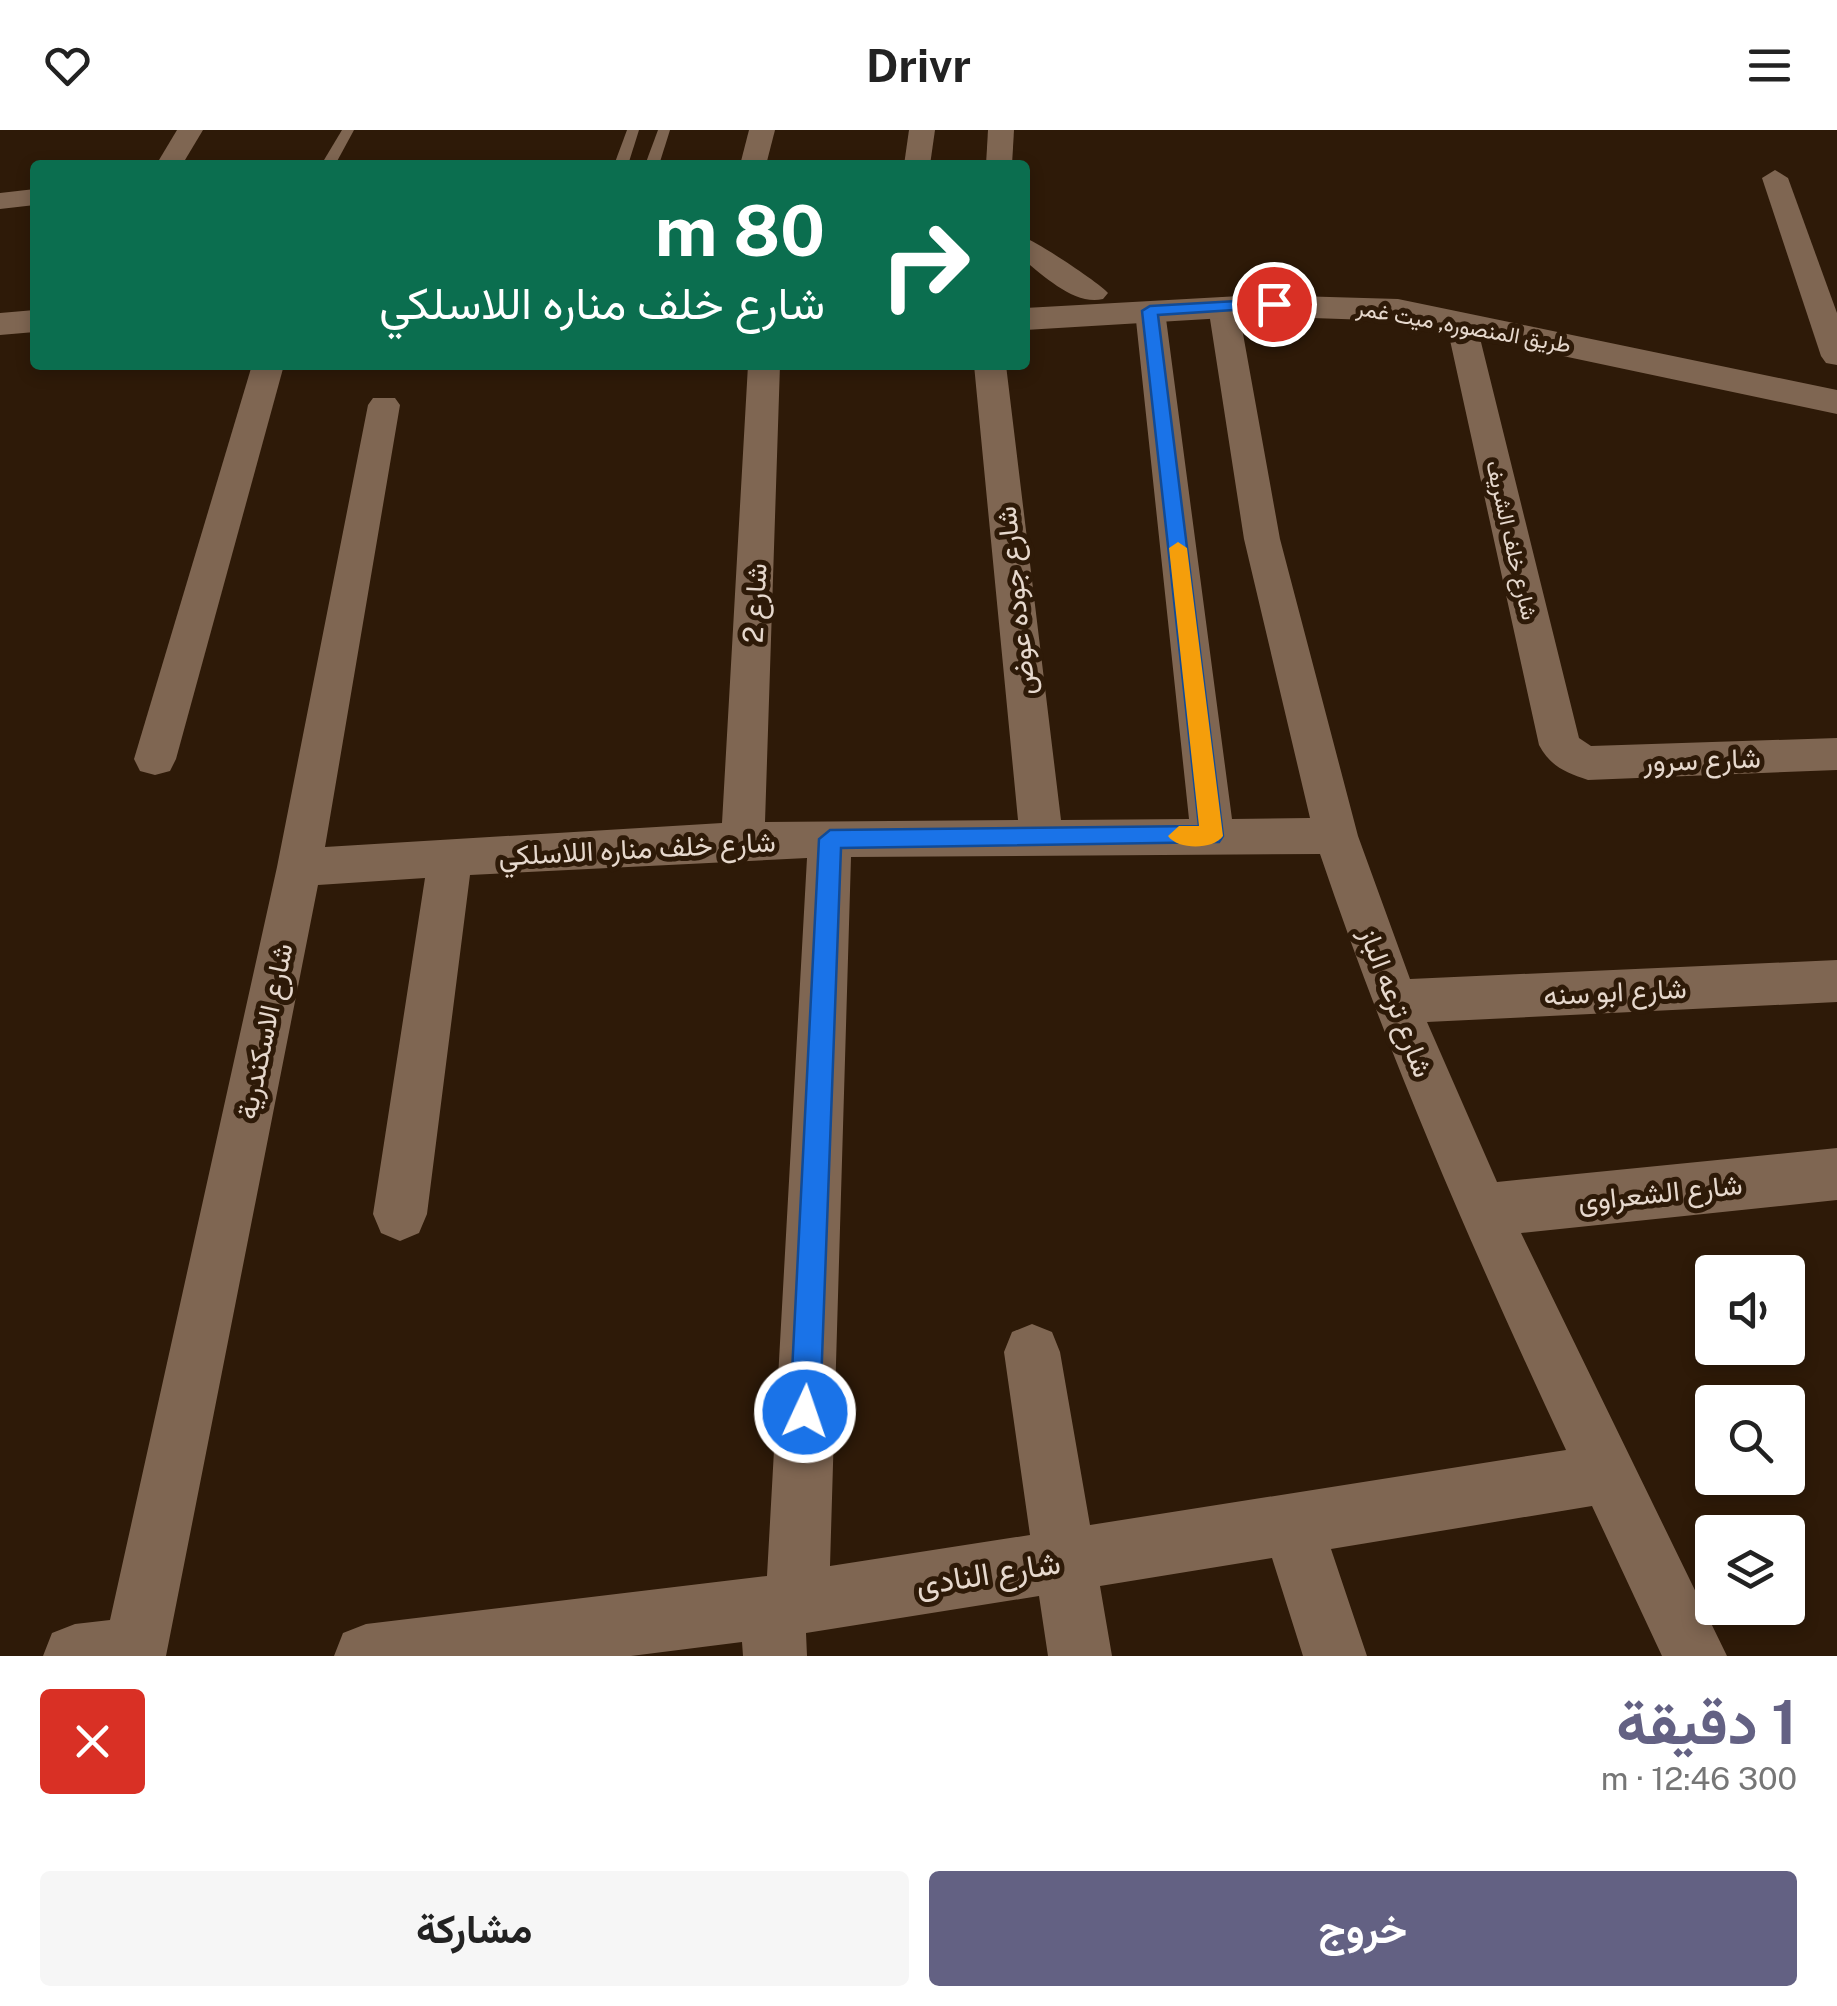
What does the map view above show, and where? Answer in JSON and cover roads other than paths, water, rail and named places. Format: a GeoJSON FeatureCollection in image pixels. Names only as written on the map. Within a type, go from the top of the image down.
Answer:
{"type":"FeatureCollection","features":[{"type":"Feature","properties":{"kind":"main road","name":"طريق المنصوره, ميت غمر"},"geometry":{"type":"LineString","coordinates":[[1030,296],[1261,282],[1391,288],[1837,380]]}},
{"type":"Feature","properties":{"kind":"main road","name":"طريق المنصوره, ميت غمر"},"geometry":{"type":"LineString","coordinates":[[1030,320],[1224,306],[1335,304],[1398,310],[1837,402]]}},
{"type":"Feature","properties":{"kind":"main road"},"geometry":{"type":"LineString","coordinates":[[0,324],[30,321]]}},
{"type":"Feature","properties":{"kind":"main road"},"geometry":{"type":"LineString","coordinates":[[0,342],[30,340]]}},
{"type":"Feature","properties":{"kind":"street"},"geometry":{"type":"LineString","coordinates":[[172,160],[190,130]]}},
{"type":"Feature","properties":{"kind":"street"},"geometry":{"type":"LineString","coordinates":[[755,160],[762,130]]}},
{"type":"Feature","properties":{"kind":"street"},"geometry":{"type":"LineString","coordinates":[[918,160],[922,130]]}},
{"type":"Feature","properties":{"kind":"street"},"geometry":{"type":"LineString","coordinates":[[1000,160],[1001,130]]}},
{"type":"Feature","properties":{"kind":"street"},"geometry":{"type":"LineString","coordinates":[[1775,178],[1837,356]]}},
{"type":"Feature","properties":{"kind":"street"},"geometry":{"type":"LineString","coordinates":[[0,201],[30,198]]}},
{"type":"Feature","properties":{"kind":"street"},"geometry":{"type":"LineString","coordinates":[[1030,251],[1058,274],[1093,293]]}},
{"type":"Feature","properties":{"kind":"street","name":"شارع ترعه الباز"},"geometry":{"type":"LineString","coordinates":[[1224,306],[1262,539],[1336,836],[1394,1002],[1482,1210],[1695,1656]]}},
{"type":"Feature","properties":{"kind":"street"},"geometry":{"type":"LineString","coordinates":[[1150,311],[1212,836]]}},
{"type":"Feature","properties":{"kind":"street","name":"شارع خلف الشريف"},"geometry":{"type":"LineString","coordinates":[[1461,322],[1560,745],[1569,756]]}},
{"type":"Feature","properties":{"kind":"street"},"geometry":{"type":"LineString","coordinates":[[155,759],[267,370]]}},
{"type":"Feature","properties":{"kind":"street","name":"شارع 2"},"geometry":{"type":"LineString","coordinates":[[743,840],[764,370]]}},
{"type":"Feature","properties":{"kind":"street","name":"شارع جوده عوض"},"geometry":{"type":"LineString","coordinates":[[991,370],[1041,836]]}},
{"type":"Feature","properties":{"kind":"street","name":"شارع الاسكندرية"},"geometry":{"type":"LineString","coordinates":[[115,1654],[298,867],[384,404]]}},
{"type":"Feature","properties":{"kind":"street","name":"شارع سرور"},"geometry":{"type":"LineString","coordinates":[[1569,756],[1588,762],[1837,754]]}},
{"type":"Feature","properties":{"kind":"street","name":"شارع خلف مناره اللاسلكي"},"geometry":{"type":"LineString","coordinates":[[298,867],[743,840],[1336,836]]}},
{"type":"Feature","properties":{"kind":"street"},"geometry":{"type":"LineString","coordinates":[[782,1622],[830,839]]}},
{"type":"Feature","properties":{"kind":"street"},"geometry":{"type":"LineString","coordinates":[[400,1214],[450,859]]}},
{"type":"Feature","properties":{"kind":"street","name":"شارع ابو سنه"},"geometry":{"type":"LineString","coordinates":[[1394,1002],[1837,981]]}},
{"type":"Feature","properties":{"kind":"street","name":"شارع الشعراوى"},"geometry":{"type":"LineString","coordinates":[[1482,1210],[1837,1174]]}},
{"type":"Feature","properties":{"kind":"street"},"geometry":{"type":"LineString","coordinates":[[1032,1352],[1080,1656]]}},
{"type":"Feature","properties":{"kind":"street","name":"شارع النادى"},"geometry":{"type":"LineString","coordinates":[[366,1656],[782,1622],[1066,1560],[1608,1474]]}},
{"type":"Feature","properties":{"kind":"street"},"geometry":{"type":"LineString","coordinates":[[1292,1524],[1335,1656]]}},
{"type":"Feature","properties":{"kind":"lane"},"geometry":{"type":"LineString","coordinates":[[331,160],[348,130]]}},
{"type":"Feature","properties":{"kind":"lane"},"geometry":{"type":"LineString","coordinates":[[622,160],[633,130]]}},
{"type":"Feature","properties":{"kind":"lane"},"geometry":{"type":"LineString","coordinates":[[654,160],[664,130]]}}]}
